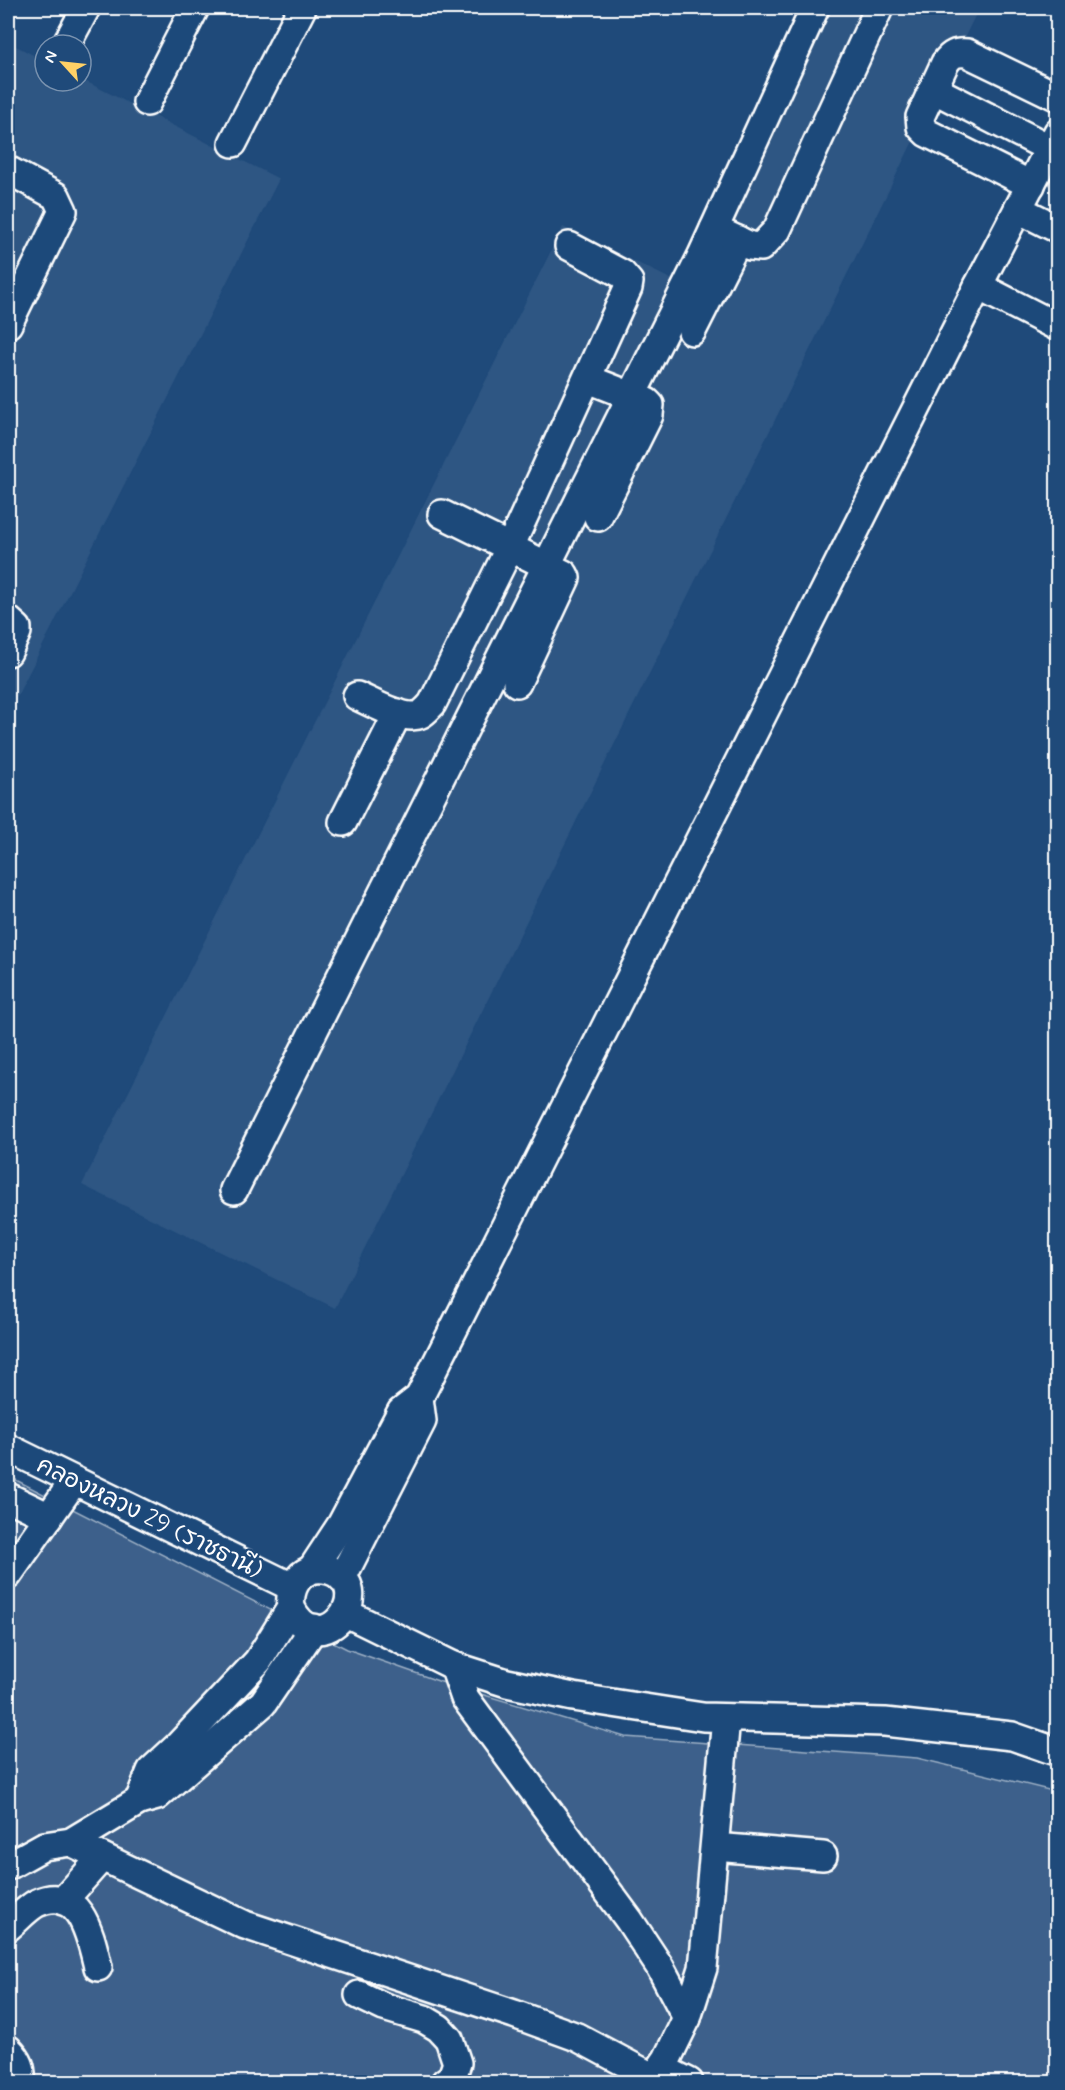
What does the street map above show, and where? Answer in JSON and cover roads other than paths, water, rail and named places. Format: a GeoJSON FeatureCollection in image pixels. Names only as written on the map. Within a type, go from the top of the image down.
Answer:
{"type":"FeatureCollection","features":[{"type":"Feature","properties":{"kind":"street"},"geometry":{"type":"LineString","coordinates":[[72,33],[86,8]]}},
{"type":"Feature","properties":{"kind":"street"},"geometry":{"type":"LineString","coordinates":[[147,102],[195,8]]}},
{"type":"Feature","properties":{"kind":"street"},"geometry":{"type":"LineString","coordinates":[[233,143],[302,8]]}},
{"type":"Feature","properties":{"kind":"street"},"geometry":{"type":"LineString","coordinates":[[234,1190],[714,229],[814,8]]}},
{"type":"Feature","properties":{"kind":"street"},"geometry":{"type":"LineString","coordinates":[[714,229],[750,246],[761,247],[777,230],[879,8]]}},
{"type":"Feature","properties":{"kind":"street"},"geometry":{"type":"LineString","coordinates":[[1030,185],[927,133],[921,127],[920,117],[945,63],[951,55],[958,52],[967,53],[1058,97]]}},
{"type":"Feature","properties":{"kind":"street"},"geometry":{"type":"LineString","coordinates":[[139,1801],[151,1771],[177,1747],[258,1661],[292,1598],[301,1575],[312,1569],[341,1525],[401,1412],[419,1398],[1053,140],[933,88]]}},
{"type":"Feature","properties":{"kind":"street"},"geometry":{"type":"LineString","coordinates":[[8,170],[56,196],[63,211],[8,324]]}},
{"type":"Feature","properties":{"kind":"street"},"geometry":{"type":"LineString","coordinates":[[1018,209],[1058,229]]}},
{"type":"Feature","properties":{"kind":"street"},"geometry":{"type":"LineString","coordinates":[[692,331],[738,240]]}},
{"type":"Feature","properties":{"kind":"street"},"geometry":{"type":"LineString","coordinates":[[357,696],[411,716],[422,713],[432,704],[510,547],[626,297],[629,282],[622,274],[569,246]]}},
{"type":"Feature","properties":{"kind":"street"},"geometry":{"type":"LineString","coordinates":[[978,286],[1058,327]]}},
{"type":"Feature","properties":{"kind":"street"},"geometry":{"type":"LineString","coordinates":[[588,379],[650,405],[649,415],[598,517]]}},
{"type":"Feature","properties":{"kind":"street"},"geometry":{"type":"LineString","coordinates":[[442,514],[547,564],[564,574],[566,578],[517,683]]}},
{"type":"Feature","properties":{"kind":"street"},"geometry":{"type":"LineString","coordinates":[[8,620],[17,628],[17,632],[8,652]]}},
{"type":"Feature","properties":{"kind":"street"},"geometry":{"type":"LineString","coordinates":[[432,704],[468,722]]}},
{"type":"Feature","properties":{"kind":"street"},"geometry":{"type":"LineString","coordinates":[[343,822],[398,713]]}},
{"type":"Feature","properties":{"kind":"street"},"geometry":{"type":"LineString","coordinates":[[342,1578],[422,1421],[419,1398]]}},
{"type":"Feature","properties":{"kind":"street","name":"คลองหลวง 29 (ราชธานี)"},"geometry":{"type":"LineString","coordinates":[[8,1448],[292,1598]]}},
{"type":"Feature","properties":{"kind":"street"},"geometry":{"type":"LineString","coordinates":[[8,1575],[74,1481]]}},
{"type":"Feature","properties":{"kind":"street"},"geometry":{"type":"LineString","coordinates":[[8,1497],[49,1517]]}},
{"type":"Feature","properties":{"kind":"street"},"geometry":{"type":"LineString","coordinates":[[292,1598],[296,1618],[304,1625],[314,1628],[325,1629],[337,1623],[346,1613],[350,1600],[347,1586],[342,1578],[323,1569],[312,1569]]}},
{"type":"Feature","properties":{"kind":"street"},"geometry":{"type":"LineString","coordinates":[[346,1613],[454,1666],[507,1683],[573,1697],[703,1717],[897,1723],[1012,1736],[1058,1752]]}},
{"type":"Feature","properties":{"kind":"street"},"geometry":{"type":"LineString","coordinates":[[8,1866],[44,1846],[71,1842],[139,1801],[157,1796],[263,1703],[314,1628]]}},
{"type":"Feature","properties":{"kind":"street"},"geometry":{"type":"LineString","coordinates":[[454,1666],[465,1698],[629,1920],[660,1967],[687,2018]]}},
{"type":"Feature","properties":{"kind":"street"},"geometry":{"type":"LineString","coordinates":[[656,2076],[687,2018],[703,1968],[726,1718]]}},
{"type":"Feature","properties":{"kind":"street"},"geometry":{"type":"LineString","coordinates":[[71,1842],[245,1925],[514,2014],[577,2037],[656,2076],[689,2082]]}},
{"type":"Feature","properties":{"kind":"street"},"geometry":{"type":"LineString","coordinates":[[715,1847],[823,1856]]}},
{"type":"Feature","properties":{"kind":"street"},"geometry":{"type":"LineString","coordinates":[[63,1901],[102,1857]]}},
{"type":"Feature","properties":{"kind":"street"},"geometry":{"type":"LineString","coordinates":[[8,1927],[38,1903],[63,1901],[73,1906],[89,1929],[98,1967]]}},
{"type":"Feature","properties":{"kind":"street"},"geometry":{"type":"LineString","coordinates":[[359,1995],[384,2007],[424,2019],[439,2028],[449,2038],[457,2062],[452,2077],[445,2082]]}},
{"type":"Feature","properties":{"kind":"street"},"geometry":{"type":"LineString","coordinates":[[8,2049],[18,2060],[22,2070],[21,2082]]}}]}
